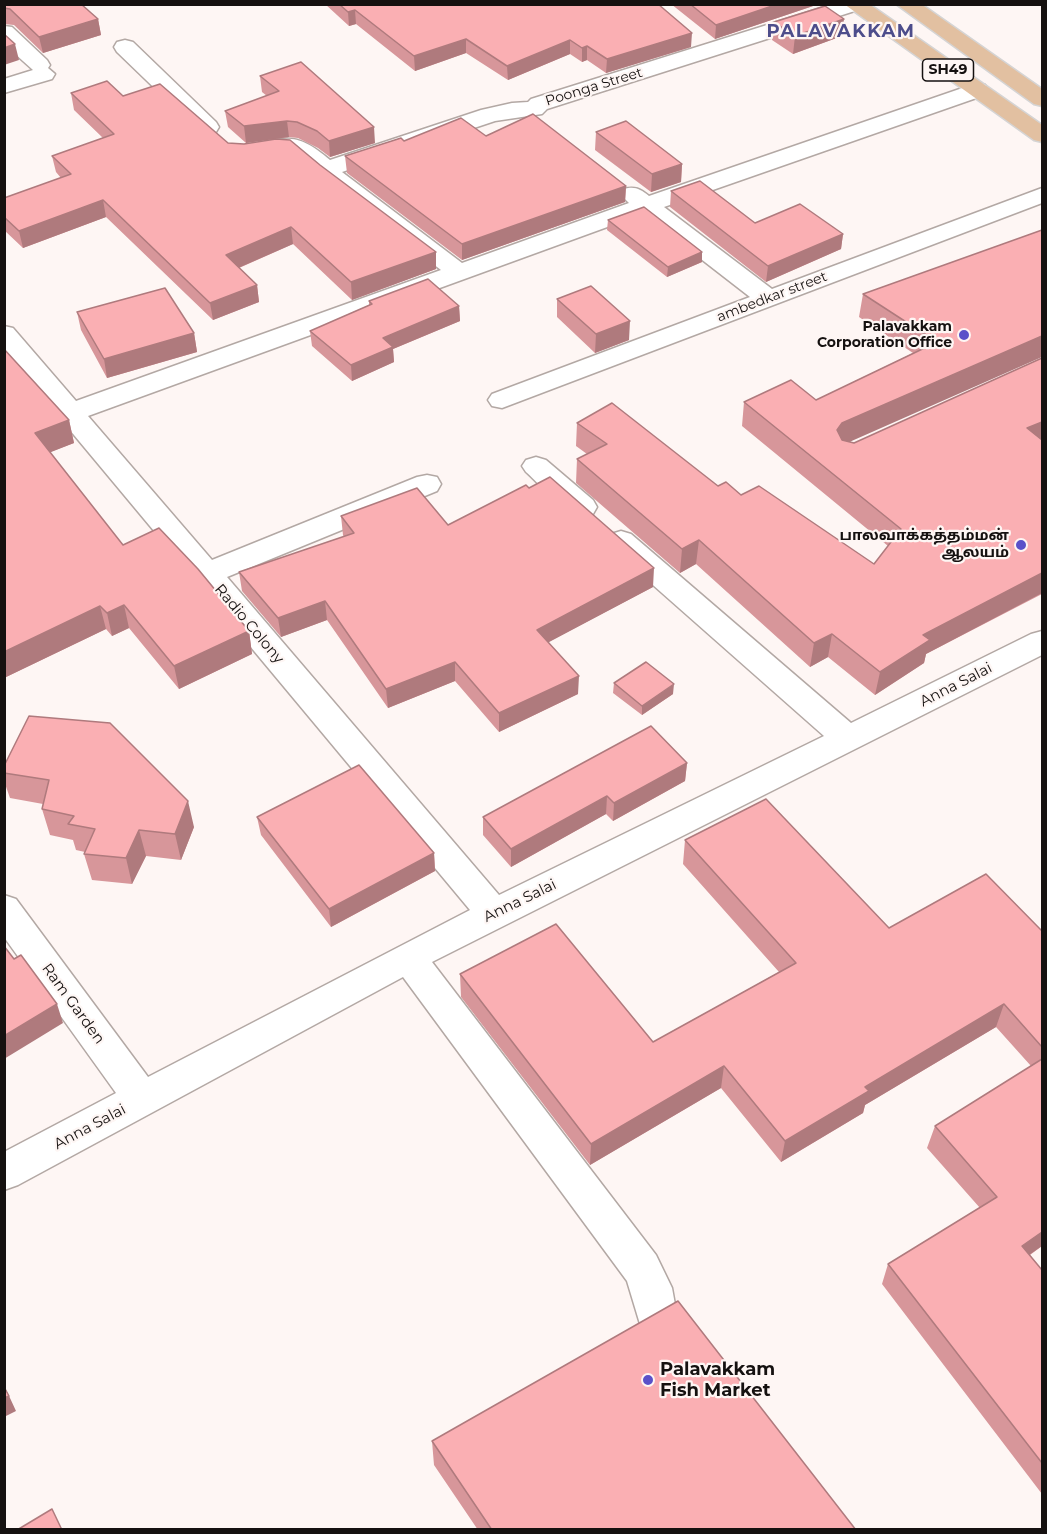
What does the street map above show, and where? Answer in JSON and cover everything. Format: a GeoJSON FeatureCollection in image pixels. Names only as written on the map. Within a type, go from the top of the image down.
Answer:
{"type":"FeatureCollection","features":[{"type":"Feature","properties":{"kind":"main road","name":"SH49"},"geometry":{"type":"LineString","coordinates":[[854,4],[1042,135]]}},
{"type":"Feature","properties":{"kind":"main road","name":"SH49"},"geometry":{"type":"LineString","coordinates":[[906,4],[1042,99]]}},
{"type":"Feature","properties":{"kind":"street","name":"Poonga Street"},"geometry":{"type":"LineString","coordinates":[[328,171],[335,165],[489,115],[512,110],[541,118],[539,104],[704,44],[854,4]]}},
{"type":"Feature","properties":{"kind":"street"},"geometry":{"type":"LineString","coordinates":[[4,32],[42,70],[4,87]]}},
{"type":"Feature","properties":{"kind":"street"},"geometry":{"type":"LineString","coordinates":[[125,47],[172,95],[230,145],[247,153],[288,143],[298,145],[328,171],[460,273]]}},
{"type":"Feature","properties":{"kind":"street"},"geometry":{"type":"LineString","coordinates":[[72,412],[646,205],[977,90]]}},
{"type":"Feature","properties":{"kind":"street"},"geometry":{"type":"LineString","coordinates":[[619,184],[768,298]]}},
{"type":"Feature","properties":{"kind":"street","name":"ambedkar street"},"geometry":{"type":"LineString","coordinates":[[502,400],[1042,195]]}},
{"type":"Feature","properties":{"kind":"street","name":"Radio Colony"},"geometry":{"type":"LineString","coordinates":[[4,334],[494,914]]}},
{"type":"Feature","properties":{"kind":"street"},"geometry":{"type":"LineString","coordinates":[[536,465],[848,739]]}},
{"type":"Feature","properties":{"kind":"street"},"geometry":{"type":"LineString","coordinates":[[207,574],[428,484]]}},
{"type":"Feature","properties":{"kind":"street","name":"Anna Salai"},"geometry":{"type":"LineString","coordinates":[[4,1172],[408,957],[1042,642]]}},
{"type":"Feature","properties":{"kind":"street","name":"Ram Garden"},"geometry":{"type":"LineString","coordinates":[[4,909],[142,1099]]}},
{"type":"Feature","properties":{"kind":"street"},"geometry":{"type":"LineString","coordinates":[[408,957],[642,1268],[651,1288],[655,1310]]}},
{"type":"Feature","properties":{"kind":"building"},"geometry":{"type":"Polygon","coordinates":[[[4,4],[81,4],[98,19],[39,37],[10,9],[4,8],[4,4]]]}},
{"type":"Feature","properties":{"kind":"building"},"geometry":{"type":"Polygon","coordinates":[[[339,4],[658,4],[692,33],[607,59],[587,46],[582,48],[570,40],[507,66],[466,39],[414,56],[355,10],[348,12],[339,4]]]}},
{"type":"Feature","properties":{"kind":"building"},"geometry":{"type":"Polygon","coordinates":[[[690,4],[778,4],[716,25],[690,4]]]}},
{"type":"Feature","properties":{"kind":"building"},"geometry":{"type":"Polygon","coordinates":[[[825,6],[844,19],[795,36],[774,22],[825,6]]]}},
{"type":"Feature","properties":{"kind":"building"},"geometry":{"type":"Polygon","coordinates":[[[4,34],[15,44],[4,48],[4,34]]]}},
{"type":"Feature","properties":{"kind":"building"},"geometry":{"type":"Polygon","coordinates":[[[301,62],[374,127],[329,141],[317,131],[297,122],[244,126],[225,111],[279,91],[260,76],[301,62]]]}},
{"type":"Feature","properties":{"kind":"building"},"geometry":{"type":"Polygon","coordinates":[[[107,81],[123,96],[160,84],[228,143],[290,140],[436,252],[351,282],[291,227],[226,255],[257,285],[210,303],[103,200],[19,231],[4,217],[4,198],[71,174],[52,156],[114,134],[71,93],[107,81]]]}},
{"type":"Feature","properties":{"kind":"building"},"geometry":{"type":"Polygon","coordinates":[[[533,114],[626,186],[462,244],[345,156],[401,138],[404,141],[461,118],[486,136],[533,114]]]}},
{"type":"Feature","properties":{"kind":"building"},"geometry":{"type":"Polygon","coordinates":[[[626,121],[682,164],[652,174],[596,132],[626,121]]]}},
{"type":"Feature","properties":{"kind":"building"},"geometry":{"type":"Polygon","coordinates":[[[700,181],[755,223],[800,204],[843,234],[768,266],[671,191],[700,181]]]}},
{"type":"Feature","properties":{"kind":"building"},"geometry":{"type":"Polygon","coordinates":[[[644,207],[702,252],[668,267],[608,220],[644,207]]]}},
{"type":"Feature","properties":{"kind":"building"},"geometry":{"type":"Polygon","coordinates":[[[1042,230],[1042,336],[842,423],[837,430],[842,440],[854,443],[1042,358],[1042,422],[1027,428],[1042,440],[1042,573],[923,635],[930,640],[880,672],[832,634],[814,643],[699,540],[682,549],[577,459],[607,444],[577,423],[612,403],[718,486],[726,482],[741,495],[759,486],[874,564],[901,529],[744,402],[791,380],[816,400],[937,342],[863,294],[1042,230]]]}},
{"type":"Feature","properties":{"kind":"building"},"geometry":{"type":"Polygon","coordinates":[[[428,279],[459,306],[383,338],[393,347],[351,365],[310,331],[372,304],[369,301],[428,279]]]}},
{"type":"Feature","properties":{"kind":"building"},"geometry":{"type":"Polygon","coordinates":[[[591,286],[630,321],[596,334],[557,299],[591,286]]]}},
{"type":"Feature","properties":{"kind":"building"},"geometry":{"type":"Polygon","coordinates":[[[165,288],[194,333],[104,359],[77,312],[165,288]]]}},
{"type":"Feature","properties":{"kind":"building"},"geometry":{"type":"Polygon","coordinates":[[[4,349],[69,420],[35,433],[123,545],[159,528],[198,569],[249,631],[174,666],[124,605],[107,613],[100,606],[4,652],[4,349]]]}},
{"type":"Feature","properties":{"kind":"building"},"geometry":{"type":"Polygon","coordinates":[[[550,477],[654,568],[537,630],[579,676],[499,713],[455,662],[386,689],[325,601],[278,618],[239,572],[354,533],[341,516],[417,488],[448,525],[526,485],[529,488],[550,477]]]}},
{"type":"Feature","properties":{"kind":"building"},"geometry":{"type":"Polygon","coordinates":[[[646,662],[674,684],[642,706],[614,683],[646,662]]]}},
{"type":"Feature","properties":{"kind":"building"},"geometry":{"type":"Polygon","coordinates":[[[29,716],[110,723],[188,801],[175,834],[139,830],[126,858],[84,854],[95,829],[68,824],[74,816],[42,809],[49,780],[4,773],[4,766],[29,716]]]}},
{"type":"Feature","properties":{"kind":"building"},"geometry":{"type":"Polygon","coordinates":[[[651,726],[687,763],[614,803],[607,796],[511,849],[483,817],[651,726]]]}},
{"type":"Feature","properties":{"kind":"building"},"geometry":{"type":"Polygon","coordinates":[[[359,765],[434,853],[329,909],[257,817],[359,765]]]}},
{"type":"Feature","properties":{"kind":"building"},"geometry":{"type":"Polygon","coordinates":[[[766,799],[889,928],[986,874],[1042,931],[1042,1047],[1004,1004],[865,1087],[869,1091],[785,1141],[724,1066],[591,1144],[460,974],[556,924],[653,1042],[796,963],[685,840],[766,799]]]}},
{"type":"Feature","properties":{"kind":"building"},"geometry":{"type":"Polygon","coordinates":[[[4,946],[14,959],[21,955],[57,1004],[4,1036],[4,946]]]}},
{"type":"Feature","properties":{"kind":"building"},"geometry":{"type":"Polygon","coordinates":[[[1042,1059],[1042,1232],[1022,1246],[1042,1270],[1042,1463],[888,1264],[997,1197],[935,1126],[1042,1059]]]}},
{"type":"Feature","properties":{"kind":"building","name":"Palavakkam Fish Market"},"geometry":{"type":"Polygon","coordinates":[[[678,1301],[856,1530],[492,1530],[432,1441],[678,1301]]]}},
{"type":"Feature","properties":{"kind":"building"},"geometry":{"type":"Polygon","coordinates":[[[4,1387],[9,1396],[4,1398],[4,1387]]]}},
{"type":"Feature","properties":{"kind":"building"},"geometry":{"type":"Polygon","coordinates":[[[52,1509],[62,1530],[17,1530],[52,1509]]]}},
{"type":"Feature","properties":{"kind":"place","name":"Palavakkam Corporation Office"},"geometry":{"type":"Point","coordinates":[964,335]}},
{"type":"Feature","properties":{"kind":"place","name":"பாலவாக்கத்தம்மன் ஆலயம்"},"geometry":{"type":"Point","coordinates":[1021,545]}},
{"type":"Feature","properties":{"kind":"place","name":"Palavakkam Fish Market"},"geometry":{"type":"Point","coordinates":[648,1380]}},
{"type":"Feature","properties":{"kind":"district","name":"PALAVAKKAM"},"geometry":{"type":"Point","coordinates":[841,32]}}]}
